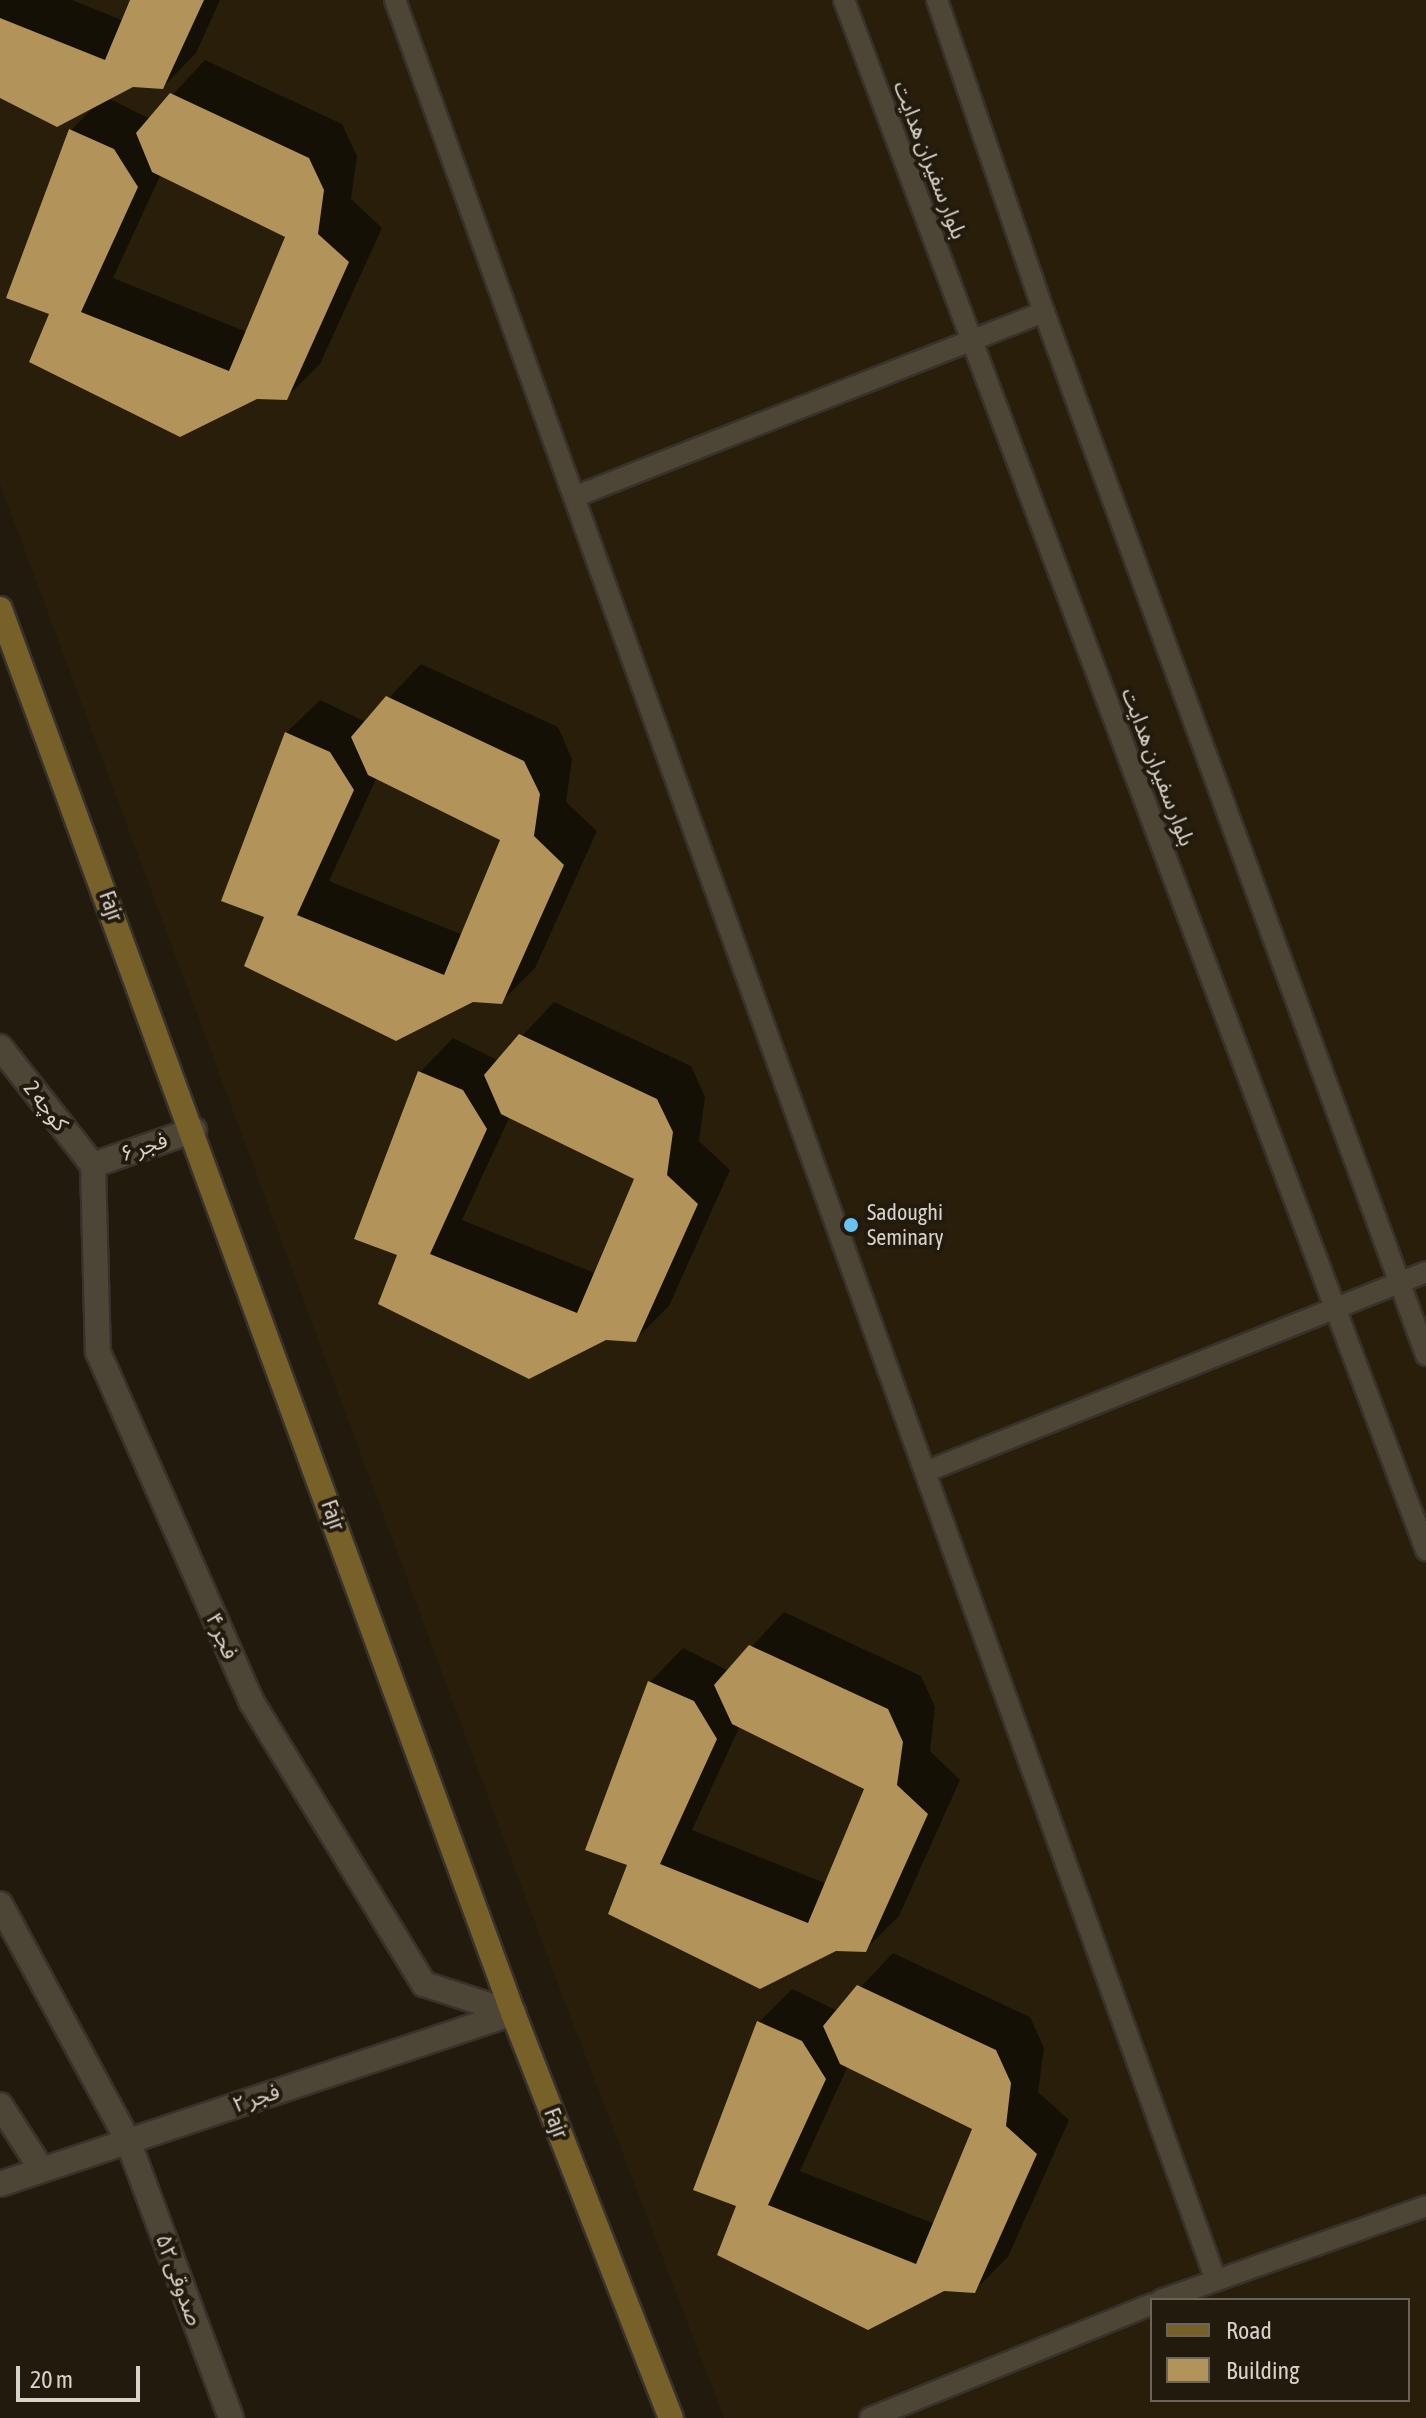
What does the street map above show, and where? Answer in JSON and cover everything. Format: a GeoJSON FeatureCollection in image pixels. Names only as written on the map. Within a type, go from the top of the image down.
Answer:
{"type":"FeatureCollection","features":[{"type":"Feature","properties":{"kind":"street","name":"Fajr"},"geometry":{"type":"LineString","coordinates":[[0,609],[194,1130],[513,2013],[671,2418]]}},
{"type":"Feature","properties":{"kind":"street","name":"کوچه 2"},"geometry":{"type":"LineString","coordinates":[[0,1047],[93,1165]]}},
{"type":"Feature","properties":{"kind":"street","name":"فجر ۶"},"geometry":{"type":"LineString","coordinates":[[93,1165],[194,1130]]}},
{"type":"Feature","properties":{"kind":"street","name":"فجر ۴"},"geometry":{"type":"LineString","coordinates":[[93,1165],[98,1352],[251,1701],[424,1984],[513,2013]]}},
{"type":"Feature","properties":{"kind":"street","name":"صدوقی ۵۲"},"geometry":{"type":"LineString","coordinates":[[0,1904],[128,2141],[231,2418]]}},
{"type":"Feature","properties":{"kind":"street","name":"فجر ۲"},"geometry":{"type":"LineString","coordinates":[[0,2184],[513,2013]]}},
{"type":"Feature","properties":{"kind":"street"},"geometry":{"type":"LineString","coordinates":[[0,2105],[42,2170]]}},
{"type":"Feature","properties":{"kind":"lane"},"geometry":{"type":"LineString","coordinates":[[395,0],[1215,2278]]}},
{"type":"Feature","properties":{"kind":"lane","name":"بلوار سفیران هدایت"},"geometry":{"type":"LineString","coordinates":[[844,0],[1426,1550]]}},
{"type":"Feature","properties":{"kind":"lane"},"geometry":{"type":"LineString","coordinates":[[937,0],[1044,312],[1426,1355]]}},
{"type":"Feature","properties":{"kind":"lane"},"geometry":{"type":"LineString","coordinates":[[574,497],[1044,312]]}},
{"type":"Feature","properties":{"kind":"lane"},"geometry":{"type":"LineString","coordinates":[[925,1472],[1426,1272]]}},
{"type":"Feature","properties":{"kind":"lane"},"geometry":{"type":"LineString","coordinates":[[1166,2298],[1215,2278],[1426,2206]]}},
{"type":"Feature","properties":{"kind":"lane"},"geometry":{"type":"LineString","coordinates":[[870,2418],[1150,2305]]}},
{"type":"Feature","properties":{"kind":"shaded area","name":"Sadoughi Seminary"},"geometry":{"type":"Polygon","coordinates":[[[0,0],[1426,0],[1426,2418],[724,2418],[551,1966],[0,484],[0,0]]]}},
{"type":"Feature","properties":{"kind":"building"},"geometry":{"type":"Polygon","coordinates":[[[130,0],[204,0],[163,89],[133,87],[57,127],[0,98],[0,18],[105,60],[130,0]]]}},
{"type":"Feature","properties":{"kind":"building"},"geometry":{"type":"Polygon","coordinates":[[[170,93],[309,158],[324,190],[318,234],[349,262],[287,400],[257,399],[180,437],[29,362],[49,314],[6,298],[69,129],[114,149],[138,187],[81,312],[229,371],[285,237],[152,172],[136,133],[170,93]]]}},
{"type":"Feature","properties":{"kind":"building"},"geometry":{"type":"Polygon","coordinates":[[[386,696],[524,761],[540,794],[534,836],[564,865],[502,1004],[473,1002],[396,1041],[244,966],[264,917],[221,901],[285,732],[330,752],[354,790],[297,915],[444,975],[500,840],[368,775],[351,737],[386,696]]]}},
{"type":"Feature","properties":{"kind":"building"},"geometry":{"type":"Polygon","coordinates":[[[519,1034],[657,1099],[673,1132],[667,1175],[698,1204],[636,1342],[606,1340],[529,1379],[378,1304],[397,1255],[354,1239],[418,1071],[463,1090],[487,1129],[430,1254],[577,1313],[634,1179],[501,1114],[484,1075],[519,1034]]]}},
{"type":"Feature","properties":{"kind":"building"},"geometry":{"type":"Polygon","coordinates":[[[749,1645],[888,1709],[903,1742],[897,1785],[928,1814],[866,1952],[836,1951],[760,1989],[608,1914],[627,1865],[585,1850],[648,1681],[694,1701],[717,1739],[660,1864],[808,1923],[864,1789],[732,1724],[714,1685],[749,1645]]]}},
{"type":"Feature","properties":{"kind":"building"},"geometry":{"type":"Polygon","coordinates":[[[857,1985],[996,2050],[1011,2083],[1006,2126],[1037,2154],[975,2293],[944,2291],[868,2330],[717,2255],[736,2206],[693,2190],[757,2021],[802,2041],[826,2079],[768,2205],[916,2264],[972,2129],[840,2064],[823,2026],[857,1985]]]}},
{"type":"Feature","properties":{"kind":"place","name":"Sadoughi Seminary"},"geometry":{"type":"Point","coordinates":[851,1225]}}]}
